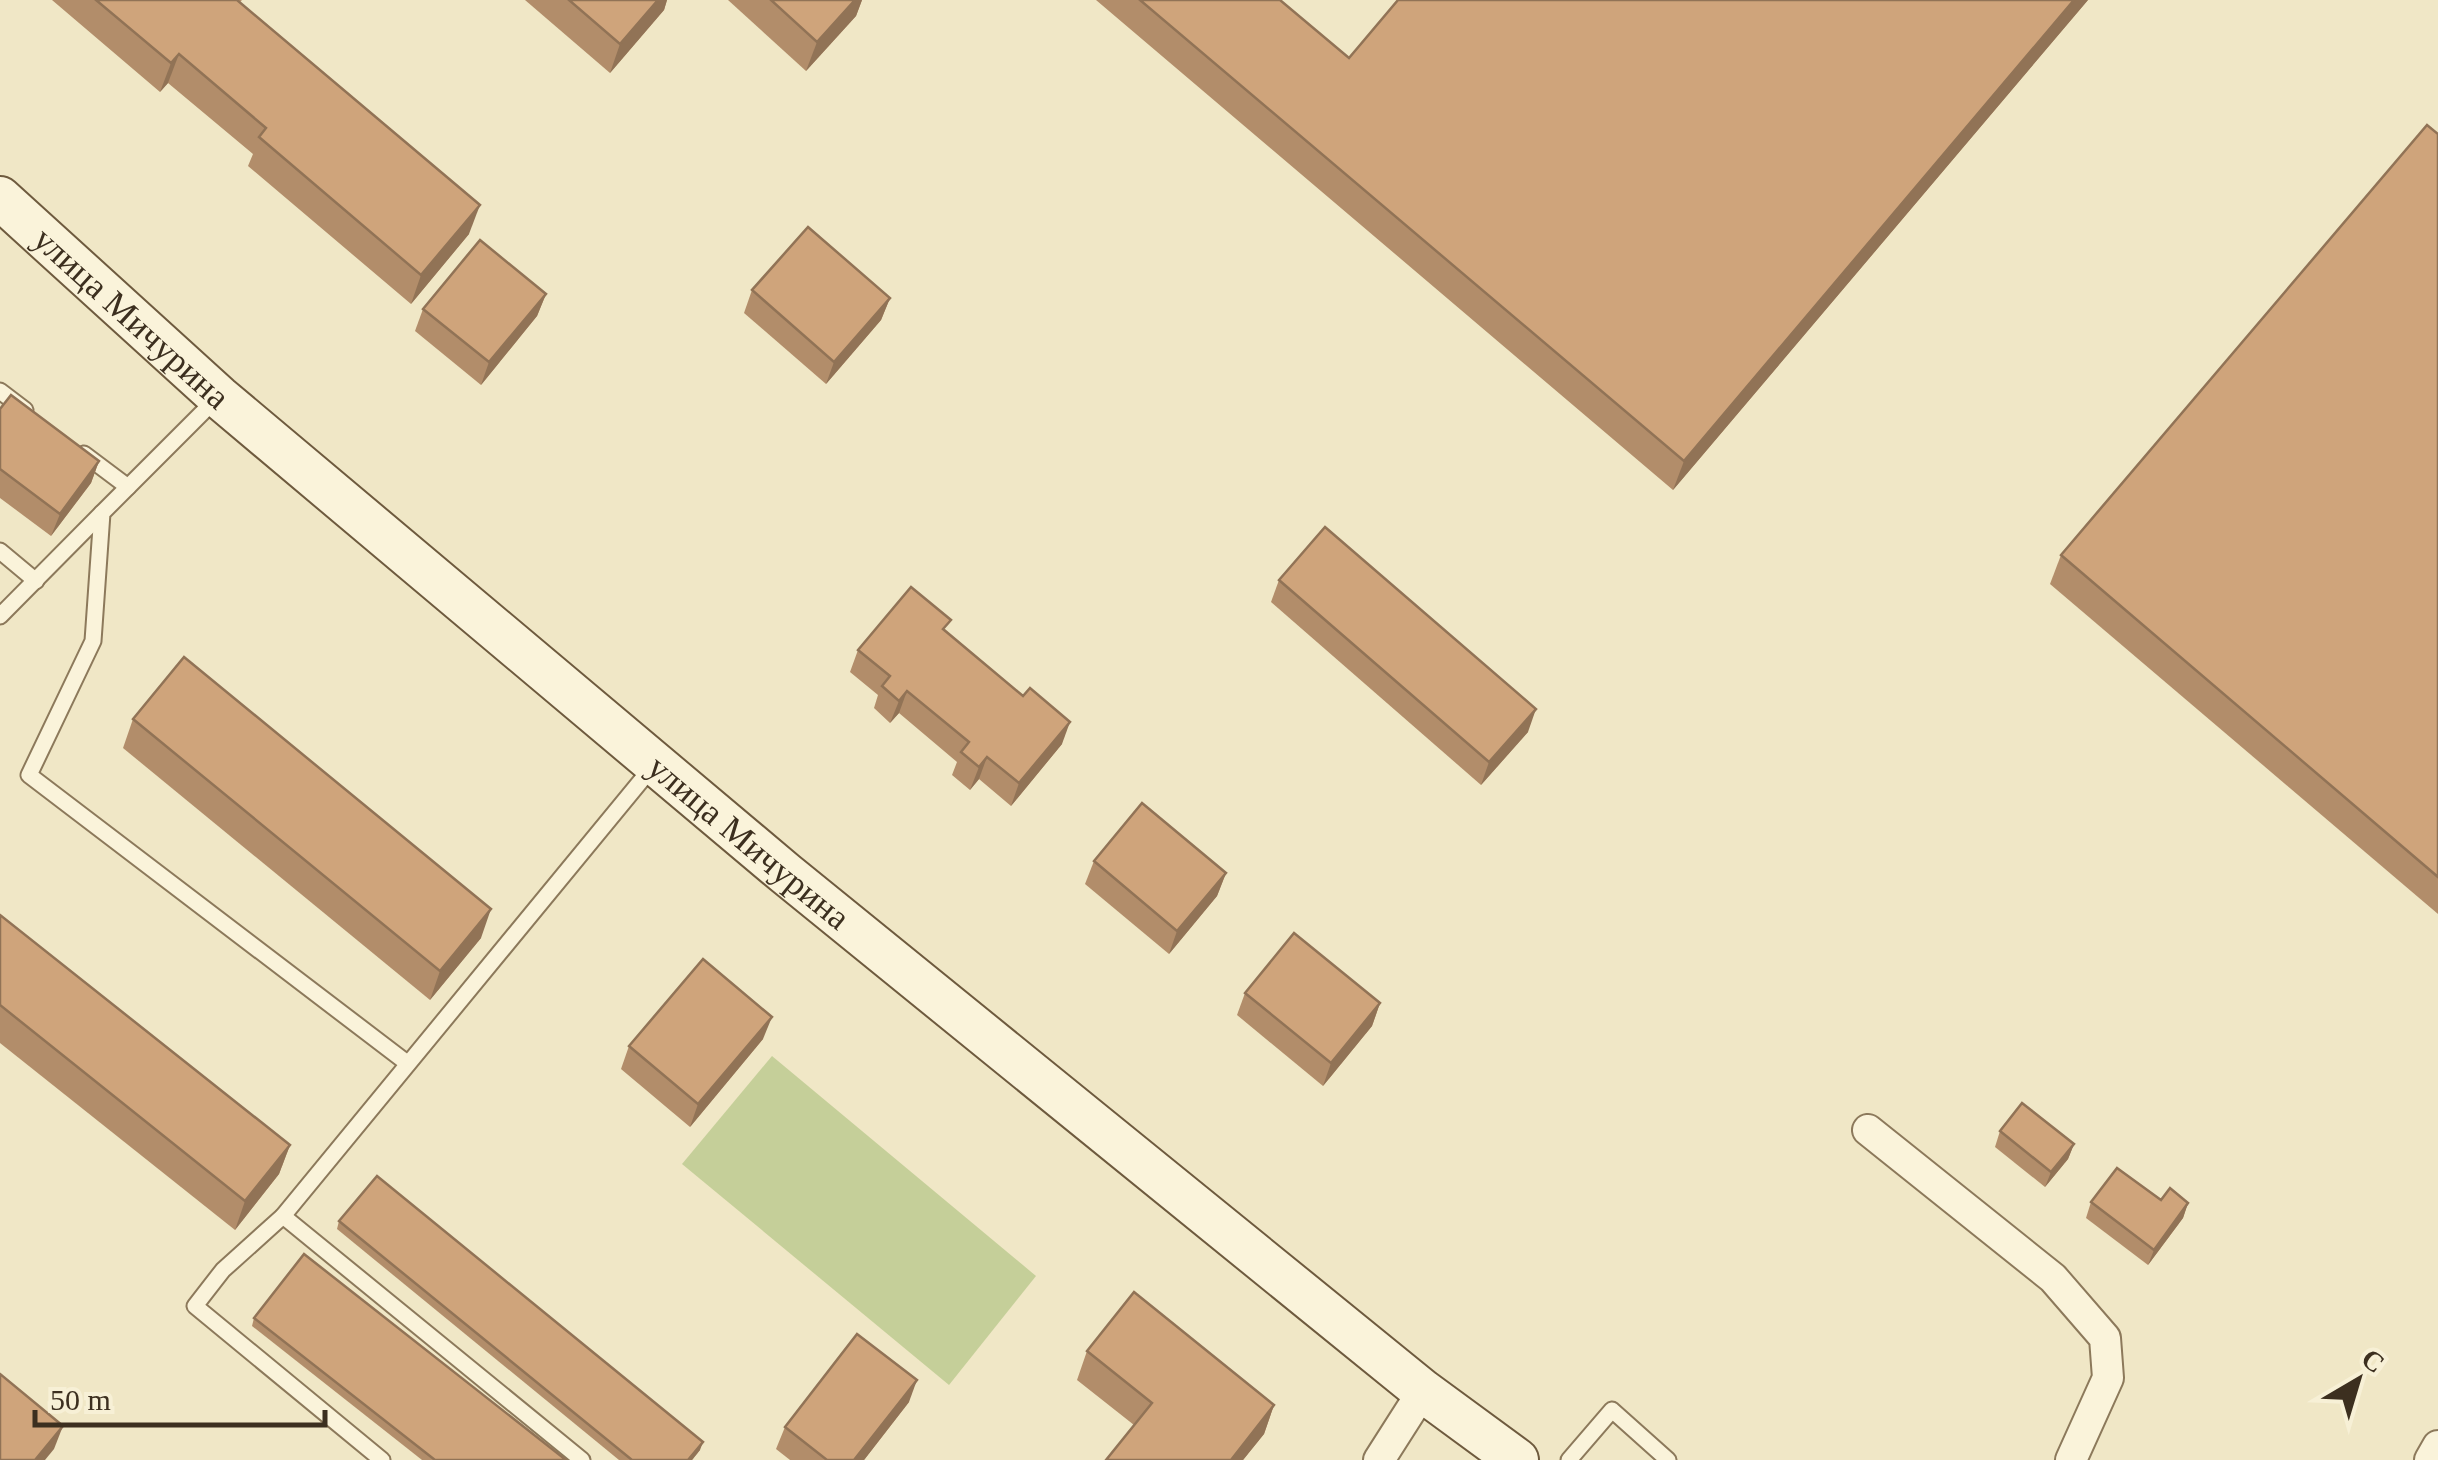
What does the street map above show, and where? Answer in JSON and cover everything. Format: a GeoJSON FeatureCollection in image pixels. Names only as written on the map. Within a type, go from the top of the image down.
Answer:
{"type":"FeatureCollection","features":[{"type":"Feature","properties":{"kind":"main road","name":"улица Мичурина"},"geometry":{"type":"LineString","coordinates":[[0,198],[219,397],[786,873],[1423,1392],[1517,1460]]}},
{"type":"Feature","properties":{"kind":"street"},"geometry":{"type":"LineString","coordinates":[[1868,1130],[2053,1278],[2105,1338],[2108,1378],[2071,1460]]}},
{"type":"Feature","properties":{"kind":"street"},"geometry":{"type":"LineString","coordinates":[[1379,1460],[1423,1392]]}},
{"type":"Feature","properties":{"kind":"street"},"geometry":{"type":"LineString","coordinates":[[2430,1460],[2438,1446]]}},
{"type":"Feature","properties":{"kind":"lane"},"geometry":{"type":"LineString","coordinates":[[0,390],[43,423]]}},
{"type":"Feature","properties":{"kind":"lane"},"geometry":{"type":"LineString","coordinates":[[0,616],[219,397]]}},
{"type":"Feature","properties":{"kind":"lane"},"geometry":{"type":"LineString","coordinates":[[71,444],[128,487]]}},
{"type":"Feature","properties":{"kind":"lane"},"geometry":{"type":"LineString","coordinates":[[102,514],[93,641],[29,775],[407,1063]]}},
{"type":"Feature","properties":{"kind":"lane"},"geometry":{"type":"LineString","coordinates":[[0,551],[36,581]]}},
{"type":"Feature","properties":{"kind":"lane"},"geometry":{"type":"LineString","coordinates":[[382,1460],[195,1306],[223,1270],[282,1216],[656,762]]}},
{"type":"Feature","properties":{"kind":"lane"},"geometry":{"type":"LineString","coordinates":[[282,1216],[582,1460]]}},
{"type":"Feature","properties":{"kind":"lane"},"geometry":{"type":"LineString","coordinates":[[1569,1460],[1612,1410],[1668,1460]]}},
{"type":"Feature","properties":{"kind":"green space"},"geometry":{"type":"Polygon","coordinates":[[[772,1056],[1036,1276],[949,1385],[682,1164],[772,1056]]]}},
{"type":"Feature","properties":{"kind":"building"},"geometry":{"type":"Polygon","coordinates":[[[96,0],[237,0],[480,205],[421,275],[259,137],[266,128],[179,54],[171,63],[96,0]]]}},
{"type":"Feature","properties":{"kind":"building"},"geometry":{"type":"Polygon","coordinates":[[[569,0],[658,0],[620,44],[569,0]]]}},
{"type":"Feature","properties":{"kind":"building"},"geometry":{"type":"Polygon","coordinates":[[[771,0],[855,0],[817,42],[771,0]]]}},
{"type":"Feature","properties":{"kind":"building"},"geometry":{"type":"Polygon","coordinates":[[[1140,0],[1280,0],[1349,58],[1398,0],[2074,0],[1684,461],[1140,0]]]}},
{"type":"Feature","properties":{"kind":"building"},"geometry":{"type":"Polygon","coordinates":[[[2427,125],[2438,134],[2438,877],[2061,555],[2427,125]]]}},
{"type":"Feature","properties":{"kind":"building"},"geometry":{"type":"Polygon","coordinates":[[[808,227],[890,298],[834,362],[752,290],[808,227]]]}},
{"type":"Feature","properties":{"kind":"building"},"geometry":{"type":"Polygon","coordinates":[[[480,240],[546,294],[489,362],[423,309],[480,240]]]}},
{"type":"Feature","properties":{"kind":"building"},"geometry":{"type":"Polygon","coordinates":[[[11,395],[99,461],[60,514],[0,469],[0,409],[11,395]]]}},
{"type":"Feature","properties":{"kind":"building"},"geometry":{"type":"Polygon","coordinates":[[[1325,527],[1536,709],[1489,762],[1279,580],[1325,527]]]}},
{"type":"Feature","properties":{"kind":"building"},"geometry":{"type":"Polygon","coordinates":[[[911,587],[951,620],[943,629],[1023,696],[1030,688],[1070,722],[1019,783],[987,757],[979,767],[961,752],[969,742],[907,691],[899,701],[882,686],[890,676],[858,650],[911,587]]]}},
{"type":"Feature","properties":{"kind":"building"},"geometry":{"type":"Polygon","coordinates":[[[184,657],[491,909],[440,971],[133,719],[184,657]]]}},
{"type":"Feature","properties":{"kind":"building"},"geometry":{"type":"Polygon","coordinates":[[[1142,803],[1226,873],[1177,931],[1094,861],[1142,803]]]}},
{"type":"Feature","properties":{"kind":"building"},"geometry":{"type":"Polygon","coordinates":[[[0,915],[290,1145],[245,1201],[0,1005],[0,915]]]}},
{"type":"Feature","properties":{"kind":"building"},"geometry":{"type":"Polygon","coordinates":[[[1294,933],[1380,1003],[1331,1063],[1245,993],[1294,933]]]}},
{"type":"Feature","properties":{"kind":"building"},"geometry":{"type":"Polygon","coordinates":[[[703,959],[772,1017],[698,1104],[629,1046],[703,959]]]}},
{"type":"Feature","properties":{"kind":"building"},"geometry":{"type":"Polygon","coordinates":[[[2022,1103],[2074,1144],[2051,1172],[2000,1131],[2022,1103]]]}},
{"type":"Feature","properties":{"kind":"building"},"geometry":{"type":"Polygon","coordinates":[[[2117,1168],[2161,1200],[2170,1188],[2188,1203],[2154,1250],[2091,1202],[2117,1168]]]}},
{"type":"Feature","properties":{"kind":"building"},"geometry":{"type":"Polygon","coordinates":[[[377,1176],[703,1442],[688,1460],[632,1460],[339,1221],[377,1176]]]}},
{"type":"Feature","properties":{"kind":"building"},"geometry":{"type":"Polygon","coordinates":[[[304,1254],[566,1460],[435,1460],[254,1318],[304,1254]]]}},
{"type":"Feature","properties":{"kind":"building"},"geometry":{"type":"Polygon","coordinates":[[[1134,1292],[1274,1405],[1231,1460],[1106,1460],[1152,1403],[1087,1351],[1134,1292]]]}},
{"type":"Feature","properties":{"kind":"building"},"geometry":{"type":"Polygon","coordinates":[[[857,1334],[917,1380],[854,1460],[827,1460],[785,1427],[857,1334]]]}},
{"type":"Feature","properties":{"kind":"building"},"geometry":{"type":"Polygon","coordinates":[[[0,1374],[63,1426],[35,1460],[0,1460],[0,1374]]]}}]}
